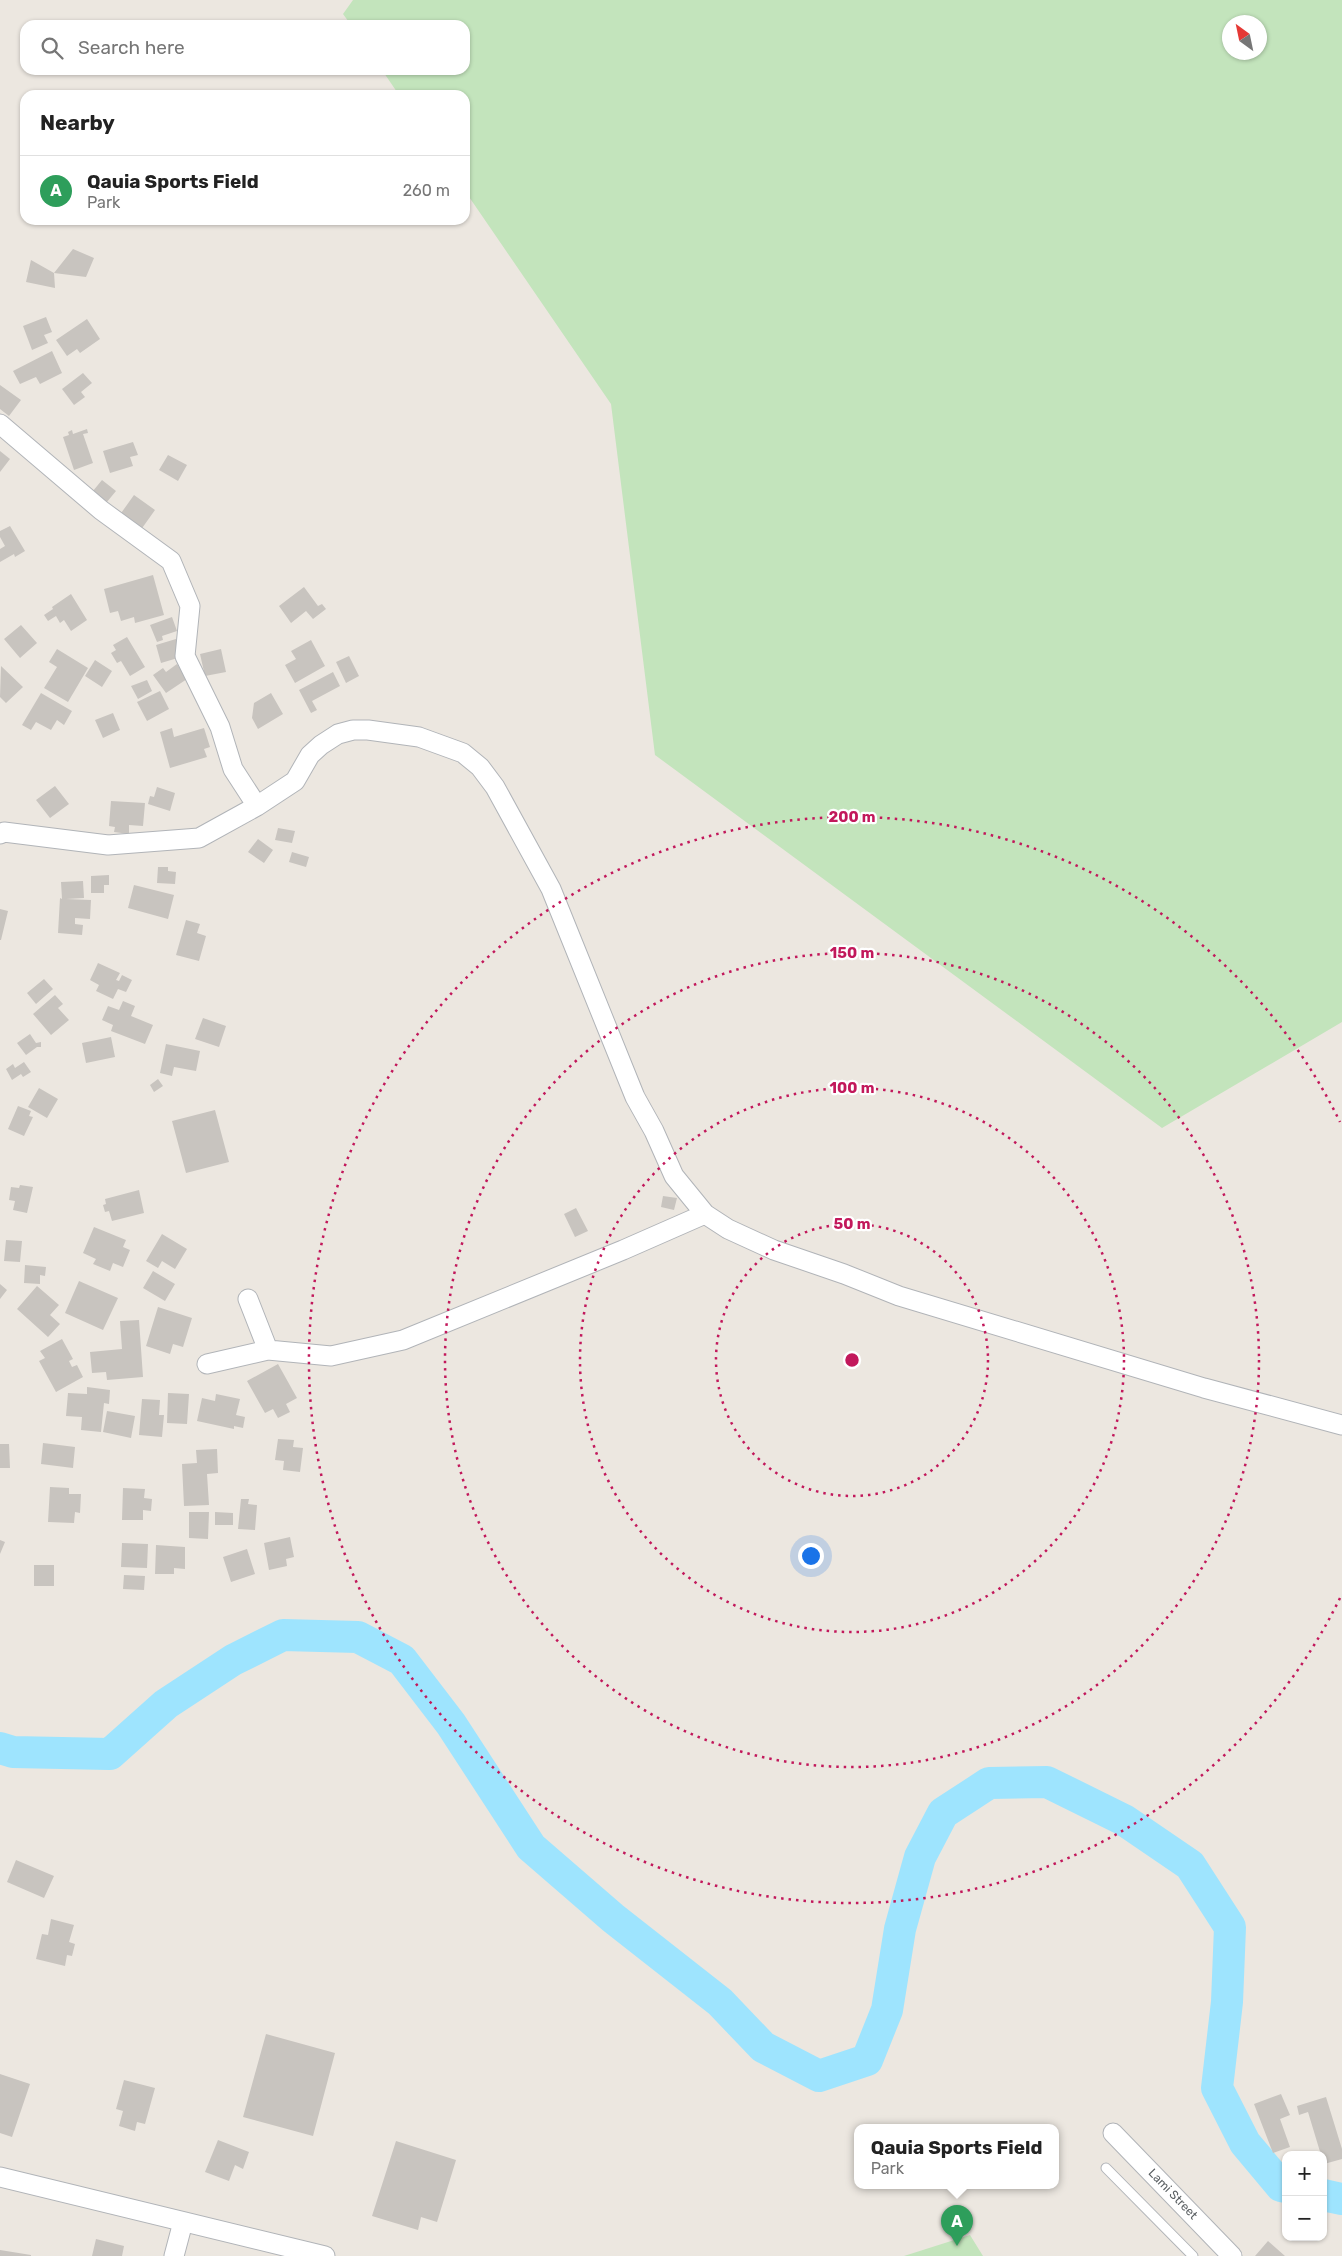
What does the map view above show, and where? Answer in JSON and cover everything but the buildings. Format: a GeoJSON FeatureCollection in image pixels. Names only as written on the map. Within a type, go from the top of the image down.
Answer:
{"type":"FeatureCollection","features":[{"type":"Feature","properties":{"kind":"street"},"geometry":{"type":"LineString","coordinates":[[0,424],[101,510],[171,561],[190,606],[185,656],[220,727],[233,769],[257,806]]}},
{"type":"Feature","properties":{"kind":"street"},"geometry":{"type":"LineString","coordinates":[[0,834],[4,832],[108,845],[199,838],[257,806],[295,780],[310,755],[321,744],[338,734],[353,730],[368,730],[419,737],[463,753],[480,767],[495,787],[551,889],[635,1097],[654,1131],[674,1176],[705,1214],[728,1229],[774,1250],[844,1274],[899,1296],[1204,1388],[1342,1425]]}},
{"type":"Feature","properties":{"kind":"street"},"geometry":{"type":"LineString","coordinates":[[207,1364],[268,1350],[331,1356],[403,1340],[624,1250],[705,1214]]}},
{"type":"Feature","properties":{"kind":"street"},"geometry":{"type":"LineString","coordinates":[[248,1299],[268,1350]]}},
{"type":"Feature","properties":{"kind":"street","name":"Lami Street"},"geometry":{"type":"LineString","coordinates":[[1113,2133],[1232,2256]]}},
{"type":"Feature","properties":{"kind":"street"},"geometry":{"type":"LineString","coordinates":[[0,2177],[325,2256]]}},
{"type":"Feature","properties":{"kind":"street"},"geometry":{"type":"LineString","coordinates":[[174,2256],[183,2222]]}},
{"type":"Feature","properties":{"kind":"lane"},"geometry":{"type":"LineString","coordinates":[[1106,2168],[1193,2256]]}},
{"type":"Feature","properties":{"kind":"green space"},"geometry":{"type":"Polygon","coordinates":[[[353,0],[1342,0],[1342,1022],[1162,1128],[655,755],[611,404],[470,198],[470,90],[396,90],[385,75],[470,75],[470,20],[347,20],[343,14],[353,0]]]}},
{"type":"Feature","properties":{"kind":"green space"},"geometry":{"type":"Polygon","coordinates":[[[970,2235],[983,2256],[904,2256],[970,2235]]]}},
{"type":"Feature","properties":{"kind":"waterway"},"geometry":{"type":"LineString","coordinates":[[0,1748],[13,1752],[110,1754],[166,1704],[233,1660],[283,1635],[358,1637],[402,1660],[451,1724],[531,1847],[613,1918],[720,2002],[763,2047],[819,2076],[867,2060],[887,2010],[900,1929],[920,1857],[943,1813],[989,1783],[1047,1782],[1124,1820],[1190,1865],[1230,1927],[1227,2002],[1217,2088],[1245,2143],[1282,2186]]}},
{"type":"Feature","properties":{"kind":"waterway"},"geometry":{"type":"LineString","coordinates":[[1327,2196],[1342,2199]]}},
{"type":"Feature","properties":{"kind":"place","name":"Qauia Sports Field"},"geometry":{"type":"Point","coordinates":[957,2246]}}]}
